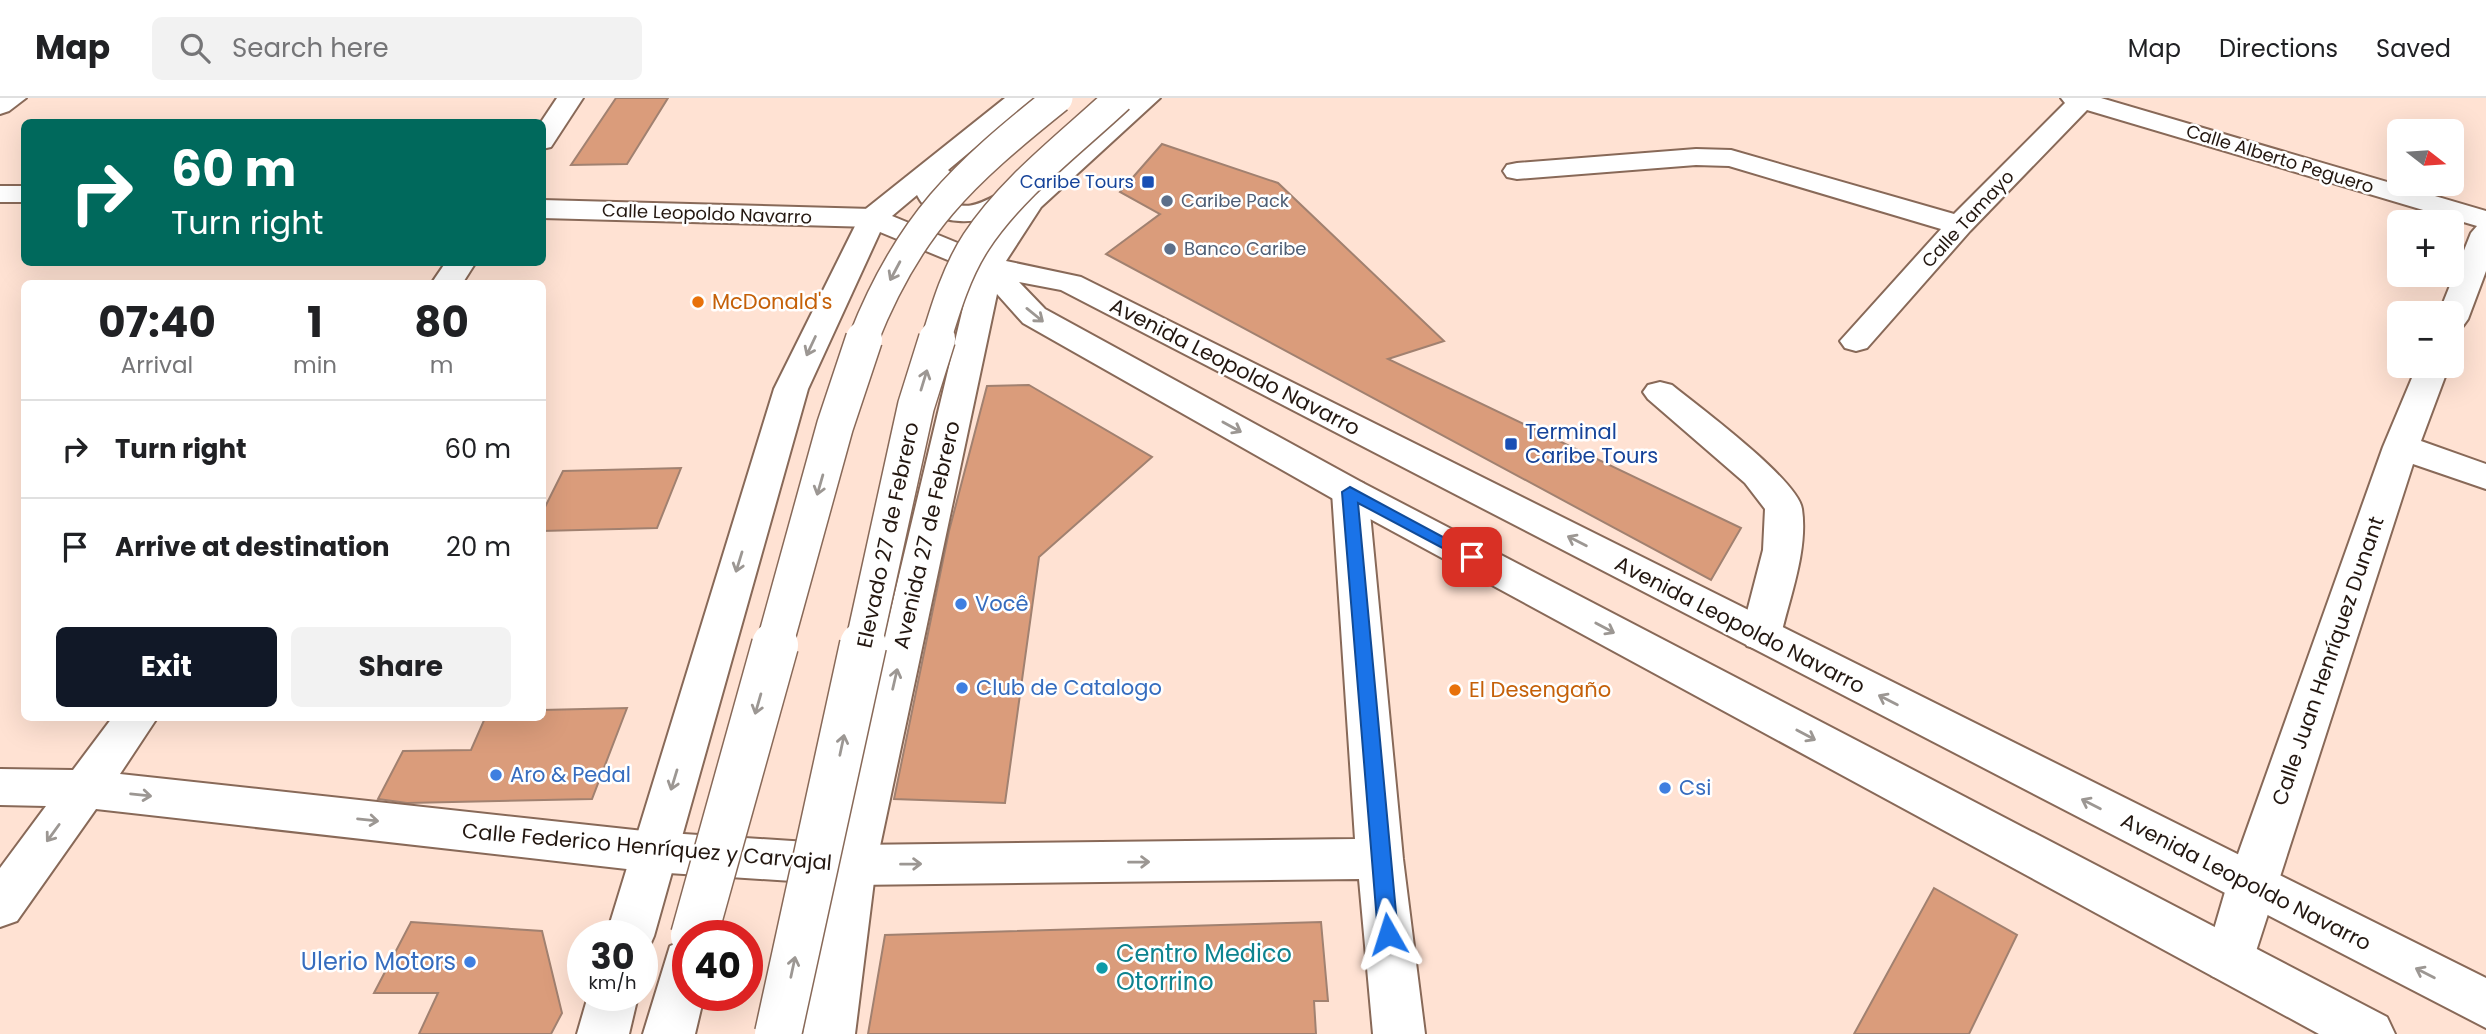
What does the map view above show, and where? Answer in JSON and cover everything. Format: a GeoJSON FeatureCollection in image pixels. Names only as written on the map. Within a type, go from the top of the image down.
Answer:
{"type":"FeatureCollection","features":[{"type":"Feature","properties":{"kind":"main road"},"geometry":{"type":"LineString","coordinates":[[0,106],[13,98]]}},
{"type":"Feature","properties":{"kind":"main road"},"geometry":{"type":"LineString","coordinates":[[546,135],[570,98]]}},
{"type":"Feature","properties":{"kind":"main road"},"geometry":{"type":"LineString","coordinates":[[634,920],[791,388],[872,218],[1021,98]]}},
{"type":"Feature","properties":{"kind":"main road"},"geometry":{"type":"LineString","coordinates":[[1033,98],[938,180],[931,196],[935,204],[949,210],[976,212],[1019,196],[1113,114],[1136,99]]}},
{"type":"Feature","properties":{"kind":"main road"},"geometry":{"type":"LineString","coordinates":[[698,920],[849,383],[884,291],[909,244],[930,216],[970,174],[1058,98]]}},
{"type":"Feature","properties":{"kind":"main road","name":"Avenida 27 de Febrero"},"geometry":{"type":"LineString","coordinates":[[829,1034],[853,865],[988,266],[1030,202],[1136,99]]}},
{"type":"Feature","properties":{"kind":"main road","name":"Elevado 27 de Febrero"},"geometry":{"type":"LineString","coordinates":[[778,1034],[916,406],[949,298],[976,242],[1014,197],[1136,99]]}},
{"type":"Feature","properties":{"kind":"main road","name":"Calle Alberto Peguero"},"geometry":{"type":"LineString","coordinates":[[2078,99],[2486,219]]}},
{"type":"Feature","properties":{"kind":"main road","name":"Calle Tamayo"},"geometry":{"type":"LineString","coordinates":[[1856,341],[2078,99]]}},
{"type":"Feature","properties":{"kind":"main road"},"geometry":{"type":"LineString","coordinates":[[1517,171],[1696,157],[1731,158],[1960,225]]}},
{"type":"Feature","properties":{"kind":"main road"},"geometry":{"type":"LineString","coordinates":[[0,194],[21,194]]}},
{"type":"Feature","properties":{"kind":"main road","name":"Calle Leopoldo Navarro"},"geometry":{"type":"LineString","coordinates":[[546,209],[872,218]]}},
{"type":"Feature","properties":{"kind":"main road","name":"Avenida Leopoldo Navarro"},"geometry":{"type":"LineString","coordinates":[[872,218],[988,266],[1070,283],[2486,1004]]}},
{"type":"Feature","properties":{"kind":"main road"},"geometry":{"type":"LineString","coordinates":[[2459,301],[2486,233]]}},
{"type":"Feature","properties":{"kind":"main road","name":"Avenida Leopoldo Navarro"},"geometry":{"type":"LineString","coordinates":[[988,266],[1034,316],[1350,492],[2370,1034]]}},
{"type":"Feature","properties":{"kind":"main road","name":"Calle Juan Henríquez Dunant"},"geometry":{"type":"LineString","coordinates":[[2230,960],[2251,885],[2401,447],[2428,378]]}},
{"type":"Feature","properties":{"kind":"main road"},"geometry":{"type":"LineString","coordinates":[[1660,392],[1758,475],[1784,507],[1782,550],[1761,635]]}},
{"type":"Feature","properties":{"kind":"main road"},"geometry":{"type":"LineString","coordinates":[[2401,447],[2486,477]]}},
{"type":"Feature","properties":{"kind":"main road"},"geometry":{"type":"LineString","coordinates":[[1350,492],[1380,859],[1399,1034]]}},
{"type":"Feature","properties":{"kind":"main road"},"geometry":{"type":"LineString","coordinates":[[0,906],[134,721]]}},
{"type":"Feature","properties":{"kind":"main road","name":"Calle Federico Henríquez y Carvajal"},"geometry":{"type":"LineString","coordinates":[[0,787],[85,789],[653,852],[853,865],[1380,859]]}},
{"type":"Feature","properties":{"kind":"main road"},"geometry":{"type":"LineString","coordinates":[[603,1034],[609,1011]]}},
{"type":"Feature","properties":{"kind":"main road"},"geometry":{"type":"LineString","coordinates":[[669,1034],[675,1011]]}},
{"type":"Feature","properties":{"kind":"building"},"geometry":{"type":"Polygon","coordinates":[[[616,98],[668,98],[627,164],[571,165],[616,98]]]}},
{"type":"Feature","properties":{"kind":"building","name":"Terminal Caribe Tours"},"geometry":{"type":"Polygon","coordinates":[[[1162,144],[1278,183],[1444,341],[1388,359],[1741,528],[1711,580],[1106,254],[1160,214],[1120,192],[1162,144]]]}},
{"type":"Feature","properties":{"kind":"building"},"geometry":{"type":"Polygon","coordinates":[[[1029,385],[1152,457],[1039,557],[1005,803],[894,799],[949,531],[987,386],[1029,385]]]}},
{"type":"Feature","properties":{"kind":"building"},"geometry":{"type":"Polygon","coordinates":[[[681,468],[657,528],[546,531],[546,505],[563,471],[681,468]]]}},
{"type":"Feature","properties":{"kind":"building","name":"Aro & Pedal"},"geometry":{"type":"Polygon","coordinates":[[[627,708],[592,799],[407,803],[378,799],[403,751],[471,750],[484,721],[546,721],[546,710],[627,708]]]}},
{"type":"Feature","properties":{"kind":"building"},"geometry":{"type":"Polygon","coordinates":[[[1934,888],[2017,935],[1969,1034],[1854,1034],[1934,888]]]}},
{"type":"Feature","properties":{"kind":"building","name":"Ulerio Motors"},"geometry":{"type":"Polygon","coordinates":[[[411,922],[542,931],[562,1013],[551,1034],[419,1034],[438,993],[374,993],[411,922]]]}},
{"type":"Feature","properties":{"kind":"building","name":"Centro Medico Otorrino"},"geometry":{"type":"Polygon","coordinates":[[[1321,922],[1328,1001],[1314,1001],[1316,1034],[868,1034],[885,935],[1321,922]]]}},
{"type":"Feature","properties":{"kind":"place","name":"Caribe Tours"},"geometry":{"type":"Point","coordinates":[1148,182]}},
{"type":"Feature","properties":{"kind":"place","name":"Caribe Pack"},"geometry":{"type":"Point","coordinates":[1167,201]}},
{"type":"Feature","properties":{"kind":"place","name":"Banco Caribe"},"geometry":{"type":"Point","coordinates":[1170,249]}},
{"type":"Feature","properties":{"kind":"place","name":"McDonald's"},"geometry":{"type":"Point","coordinates":[698,302]}},
{"type":"Feature","properties":{"kind":"place","name":"Terminal Caribe Tours"},"geometry":{"type":"Point","coordinates":[1511,444]}},
{"type":"Feature","properties":{"kind":"place","name":"Você"},"geometry":{"type":"Point","coordinates":[961,604]}},
{"type":"Feature","properties":{"kind":"place","name":"Club de Catalogo"},"geometry":{"type":"Point","coordinates":[962,688]}},
{"type":"Feature","properties":{"kind":"place","name":"El Desengaño"},"geometry":{"type":"Point","coordinates":[1455,690]}},
{"type":"Feature","properties":{"kind":"place","name":"Aro & Pedal"},"geometry":{"type":"Point","coordinates":[496,775]}},
{"type":"Feature","properties":{"kind":"place","name":"Csi"},"geometry":{"type":"Point","coordinates":[1665,788]}},
{"type":"Feature","properties":{"kind":"place","name":"Ulerio Motors"},"geometry":{"type":"Point","coordinates":[470,962]}},
{"type":"Feature","properties":{"kind":"place","name":"Centro Medico Otorrino"},"geometry":{"type":"Point","coordinates":[1102,968]}},
{"type":"Feature","properties":{"kind":"route"},"geometry":{"type":"LineString","coordinates":[[1388,934],[1350,492],[1472,557]]}}]}
